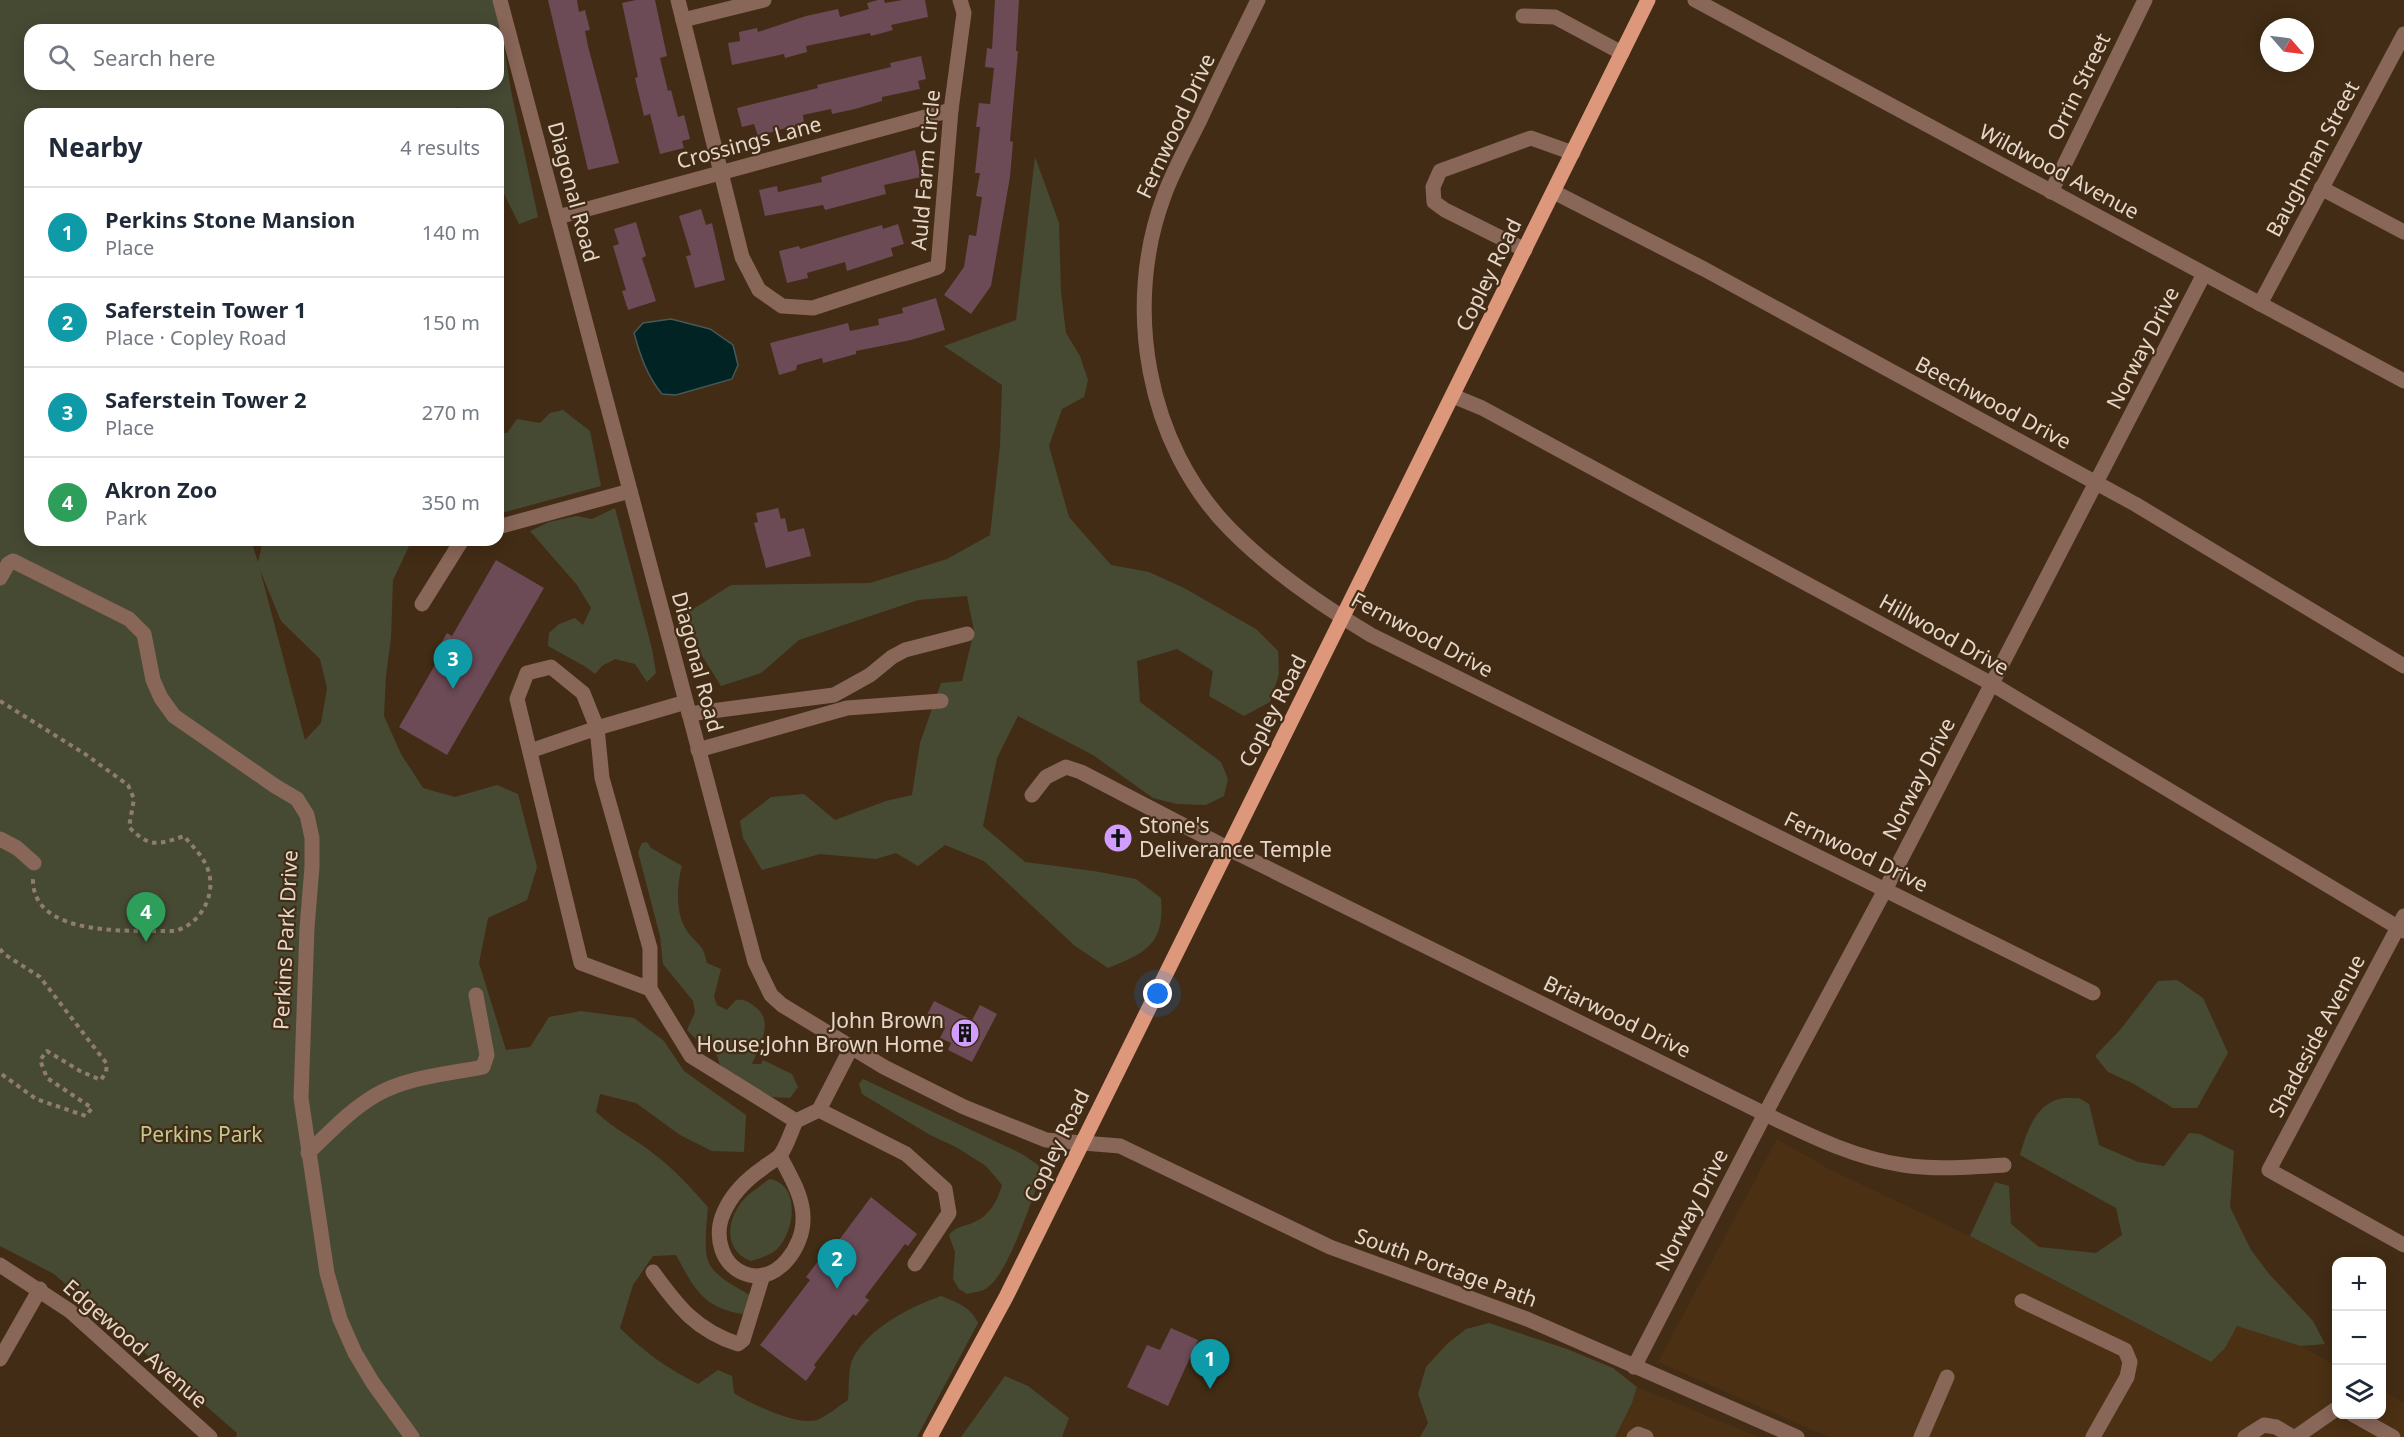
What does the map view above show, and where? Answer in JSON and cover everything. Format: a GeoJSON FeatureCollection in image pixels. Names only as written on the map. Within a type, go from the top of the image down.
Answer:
{"type":"FeatureCollection","features":[{"type":"Feature","properties":{"kind":"main road","name":"Copley Road"},"geometry":{"type":"LineString","coordinates":[[930,1437],[940,1423],[1006,1297],[1648,0]]}},
{"type":"Feature","properties":{"kind":"street","name":"Diagonal Road"},"geometry":{"type":"LineString","coordinates":[[500,0],[698,750],[762,980],[771,995],[782,1005],[884,1067],[964,1107],[1046,1140],[1082,1144]]}},
{"type":"Feature","properties":{"kind":"street","name":"Auld Farm Circle"},"geometry":{"type":"LineString","coordinates":[[678,0],[742,256],[759,290],[782,306],[813,308],[938,267],[951,110],[964,13],[960,0]]}},
{"type":"Feature","properties":{"kind":"street"},"geometry":{"type":"LineString","coordinates":[[683,20],[764,0]]}},
{"type":"Feature","properties":{"kind":"street","name":"Fernwood Drive"},"geometry":{"type":"LineString","coordinates":[[1258,0],[1164,195],[1148,254],[1144,303],[1145,340],[1159,409],[1173,444],[1199,490],[1219,517],[1251,550],[1371,635],[2093,993]]}},
{"type":"Feature","properties":{"kind":"street","name":"Wildwood Avenue"},"geometry":{"type":"LineString","coordinates":[[1695,0],[2404,381]]}},
{"type":"Feature","properties":{"kind":"street","name":"Orrin Street"},"geometry":{"type":"LineString","coordinates":[[2050,192],[2145,0]]}},
{"type":"Feature","properties":{"kind":"street"},"geometry":{"type":"LineString","coordinates":[[1523,16],[1555,17],[1622,53]]}},
{"type":"Feature","properties":{"kind":"street","name":"Baughman Street"},"geometry":{"type":"LineString","coordinates":[[2260,304],[2404,34]]}},
{"type":"Feature","properties":{"kind":"street","name":"Crossings Lane"},"geometry":{"type":"LineString","coordinates":[[558,217],[951,110]]}},
{"type":"Feature","properties":{"kind":"street"},"geometry":{"type":"LineString","coordinates":[[1525,250],[1445,210],[1434,202],[1432,187],[1440,171],[1531,138],[1573,153]]}},
{"type":"Feature","properties":{"kind":"street"},"geometry":{"type":"LineString","coordinates":[[2321,188],[2404,232]]}},
{"type":"Feature","properties":{"kind":"street","name":"Beechwood Drive"},"geometry":{"type":"LineString","coordinates":[[1554,192],[1704,269],[2097,483],[2404,666]]}},
{"type":"Feature","properties":{"kind":"street","name":"Norway Drive"},"geometry":{"type":"LineString","coordinates":[[1634,1367],[1765,1114],[1885,890],[2204,274]]}},
{"type":"Feature","properties":{"kind":"street","name":"Hillwood Drive"},"geometry":{"type":"LineString","coordinates":[[1453,396],[1482,408],[1992,684],[2402,925]]}},
{"type":"Feature","properties":{"kind":"street"},"geometry":{"type":"LineString","coordinates":[[504,525],[630,491]]}},
{"type":"Feature","properties":{"kind":"street"},"geometry":{"type":"LineString","coordinates":[[422,604],[458,546]]}},
{"type":"Feature","properties":{"kind":"street","name":"Perkins Park Drive"},"geometry":{"type":"LineString","coordinates":[[0,578],[8,564],[13,561],[25,565],[129,620],[144,634],[153,680],[174,716],[297,799],[307,815],[312,838],[312,867],[301,1064],[302,1098],[308,1153],[327,1273],[340,1319],[355,1353],[373,1383],[412,1437]]}},
{"type":"Feature","properties":{"kind":"street"},"geometry":{"type":"LineString","coordinates":[[530,751],[597,728],[687,708],[834,695],[870,675],[892,657],[905,650],[967,634]]}},
{"type":"Feature","properties":{"kind":"street"},"geometry":{"type":"LineString","coordinates":[[650,989],[581,963],[518,699],[527,673],[551,667],[583,693],[597,728],[603,777],[650,948],[650,989],[691,1056],[796,1121]]}},
{"type":"Feature","properties":{"kind":"street"},"geometry":{"type":"LineString","coordinates":[[698,750],[847,708],[941,701]]}},
{"type":"Feature","properties":{"kind":"street","name":"Briarwood Drive"},"geometry":{"type":"LineString","coordinates":[[1032,795],[1046,777],[1066,767],[1081,772],[1227,848],[1765,1114],[1856,1154],[1902,1165],[1952,1168],[2004,1165]]}},
{"type":"Feature","properties":{"kind":"street"},"geometry":{"type":"LineString","coordinates":[[0,839],[17,848],[34,863]]}},
{"type":"Feature","properties":{"kind":"street","name":"Shadeside Avenue"},"geometry":{"type":"LineString","coordinates":[[2402,925],[2269,1170],[2404,1245]]}},
{"type":"Feature","properties":{"kind":"street"},"geometry":{"type":"LineString","coordinates":[[308,1153],[347,1116],[377,1095],[416,1080],[483,1067],[487,1055],[476,995]]}},
{"type":"Feature","properties":{"kind":"street"},"geometry":{"type":"LineString","coordinates":[[780,1156],[798,1190],[804,1220],[799,1245],[780,1268],[763,1275],[749,1275],[734,1268],[723,1255],[718,1238],[723,1213],[739,1187],[780,1156],[796,1121],[819,1110],[851,1048]]}},
{"type":"Feature","properties":{"kind":"street"},"geometry":{"type":"LineString","coordinates":[[819,1110],[906,1154],[945,1189],[950,1214],[915,1264]]}},
{"type":"Feature","properties":{"kind":"street","name":"South Portage Path"},"geometry":{"type":"LineString","coordinates":[[1082,1144],[1120,1146],[1330,1247],[1527,1319],[1797,1437]]}},
{"type":"Feature","properties":{"kind":"street","name":"Edgewood Avenue"},"geometry":{"type":"LineString","coordinates":[[0,1265],[40,1289],[70,1311],[210,1437]]}},
{"type":"Feature","properties":{"kind":"street"},"geometry":{"type":"LineString","coordinates":[[653,1272],[666,1290],[699,1325],[716,1336],[738,1344],[743,1340],[763,1275]]}},
{"type":"Feature","properties":{"kind":"street"},"geometry":{"type":"LineString","coordinates":[[0,1359],[40,1289]]}},
{"type":"Feature","properties":{"kind":"street"},"geometry":{"type":"LineString","coordinates":[[2022,1300],[2125,1350],[2130,1362],[2127,1377],[2093,1437]]}},
{"type":"Feature","properties":{"kind":"street"},"geometry":{"type":"LineString","coordinates":[[1921,1437],[1947,1377]]}},
{"type":"Feature","properties":{"kind":"street"},"geometry":{"type":"LineString","coordinates":[[2245,1437],[2265,1425],[2276,1427],[2295,1437],[2332,1412]]}},
{"type":"Feature","properties":{"kind":"street"},"geometry":{"type":"LineString","coordinates":[[2361,1419],[2393,1437]]}},
{"type":"Feature","properties":{"kind":"street"},"geometry":{"type":"LineString","coordinates":[[1634,1437],[1638,1434],[1646,1437]]}},
{"type":"Feature","properties":{"kind":"path"},"geometry":{"type":"LineString","coordinates":[[0,700],[85,754],[128,785],[134,799],[129,827],[147,841],[160,844],[184,836],[207,866],[210,889],[204,911],[198,919],[184,929],[174,931],[108,929],[78,925],[61,920],[41,905],[34,890],[34,863]]}},
{"type":"Feature","properties":{"kind":"path"},"geometry":{"type":"LineString","coordinates":[[0,949],[4,954],[40,977],[107,1064],[106,1072],[100,1080],[47,1051],[40,1060],[47,1078],[92,1108],[86,1116],[36,1099],[0,1073]]}},
{"type":"Feature","properties":{"kind":"shaded area"},"geometry":{"type":"Polygon","coordinates":[[[1777,1139],[1831,1170],[1970,1236],[2210,1362],[2236,1308],[2332,1364],[2332,1419],[2386,1419],[2386,1392],[2404,1403],[2404,1437],[1828,1437],[1658,1362],[1777,1139]]]}},
{"type":"Feature","properties":{"kind":"shaded area"},"geometry":{"type":"Polygon","coordinates":[[[1637,1387],[1759,1437],[1615,1437],[1632,1403],[1637,1387]]]}},
{"type":"Feature","properties":{"kind":"green space","name":"Perkins Park"},"geometry":{"type":"Polygon","coordinates":[[[0,0],[497,0],[501,24],[24,24],[24,90],[504,90],[504,46],[511,91],[538,217],[519,224],[504,194],[504,108],[24,108],[24,546],[253,546],[258,562],[262,546],[409,546],[393,580],[391,638],[384,716],[401,754],[423,788],[455,797],[497,785],[518,794],[537,867],[527,900],[488,918],[479,963],[506,1050],[530,1047],[549,1017],[581,1011],[634,1018],[664,1041],[684,1071],[746,1115],[744,1152],[712,1151],[680,1135],[636,1103],[600,1094],[596,1112],[647,1148],[682,1179],[708,1207],[706,1244],[709,1263],[717,1274],[753,1297],[751,1308],[742,1314],[728,1311],[708,1301],[701,1294],[676,1255],[653,1256],[633,1285],[620,1328],[657,1359],[698,1384],[718,1370],[732,1376],[734,1393],[742,1398],[774,1413],[808,1421],[821,1418],[848,1400],[851,1362],[860,1347],[880,1328],[904,1312],[941,1296],[967,1309],[978,1323],[917,1437],[236,1437],[237,1433],[54,1274],[0,1246],[0,0]],[[260,570],[305,740],[321,723],[327,688],[320,659],[281,621],[260,570]]]}},
{"type":"Feature","properties":{"kind":"green space"},"geometry":{"type":"Polygon","coordinates":[[[1035,157],[1059,223],[1061,292],[1066,333],[1080,356],[1088,380],[1084,397],[1062,409],[1049,446],[1069,517],[1111,565],[1149,572],[1184,588],[1256,629],[1278,651],[1279,674],[1270,702],[1244,716],[1209,696],[1213,671],[1177,649],[1137,661],[1140,702],[1221,762],[1228,779],[1224,796],[1206,805],[1177,804],[1153,798],[1093,755],[1018,716],[997,758],[983,826],[1025,862],[1136,879],[1161,898],[1160,926],[1150,945],[1133,957],[1108,968],[1075,946],[984,861],[945,845],[918,866],[896,853],[876,859],[820,854],[762,870],[743,838],[740,821],[771,797],[804,794],[835,820],[886,801],[912,795],[920,743],[941,683],[962,681],[974,631],[967,596],[918,600],[799,640],[761,673],[721,686],[699,651],[687,613],[731,585],[870,583],[947,559],[990,535],[1000,446],[1002,385],[944,346],[1016,320],[1035,157]]]}},
{"type":"Feature","properties":{"kind":"green space"},"geometry":{"type":"Polygon","coordinates":[[[563,410],[590,431],[601,486],[504,512],[504,433],[507,433],[517,419],[540,423],[550,413],[563,410]]]}},
{"type":"Feature","properties":{"kind":"green space"},"geometry":{"type":"Polygon","coordinates":[[[615,508],[652,649],[656,673],[647,682],[635,664],[615,659],[602,666],[595,674],[548,646],[549,633],[559,624],[575,618],[583,625],[591,608],[577,585],[530,531],[549,522],[576,516],[592,519],[615,508]]]}},
{"type":"Feature","properties":{"kind":"green space"},"geometry":{"type":"Polygon","coordinates":[[[647,842],[651,848],[682,866],[678,893],[679,911],[685,928],[703,950],[707,963],[721,969],[714,997],[717,1005],[727,1010],[736,1000],[743,1000],[752,1004],[760,1012],[764,1018],[764,1033],[752,1064],[761,1064],[763,1060],[792,1074],[798,1087],[790,1098],[772,1097],[754,1088],[720,1065],[715,1050],[696,1039],[687,1030],[695,1012],[693,1001],[663,964],[660,936],[638,852],[642,843],[647,842]]]}},
{"type":"Feature","properties":{"kind":"green space"},"geometry":{"type":"Polygon","coordinates":[[[2177,980],[2203,998],[2228,1053],[2197,1108],[2173,1108],[2134,1084],[2108,1072],[2095,1056],[2120,1030],[2158,981],[2177,980]]]}},
{"type":"Feature","properties":{"kind":"green space"},"geometry":{"type":"Polygon","coordinates":[[[863,1079],[1022,1154],[1038,1165],[1042,1174],[1019,1235],[1004,1267],[986,1289],[967,1294],[959,1289],[953,1279],[955,1252],[949,1235],[956,1229],[977,1221],[987,1214],[1002,1185],[986,1166],[862,1094],[859,1084],[863,1079]]]}},
{"type":"Feature","properties":{"kind":"green space"},"geometry":{"type":"Polygon","coordinates":[[[2079,1098],[2089,1104],[2099,1145],[2138,1162],[2164,1166],[2189,1133],[2200,1134],[2234,1151],[2230,1207],[2251,1250],[2269,1274],[2313,1321],[2325,1344],[2301,1346],[2237,1326],[2225,1348],[2211,1362],[1970,1236],[1995,1182],[2009,1186],[2011,1224],[2039,1247],[2096,1253],[2122,1235],[2116,1208],[2020,1155],[2033,1121],[2044,1107],[2059,1099],[2079,1098]]]}},
{"type":"Feature","properties":{"kind":"green space"},"geometry":{"type":"Polygon","coordinates":[[[769,1179],[779,1182],[786,1189],[792,1209],[791,1220],[788,1231],[777,1249],[751,1261],[741,1256],[735,1249],[730,1231],[740,1204],[769,1179]]]}},
{"type":"Feature","properties":{"kind":"green space"},"geometry":{"type":"Polygon","coordinates":[[[1489,1323],[1567,1349],[1613,1368],[1637,1387],[1632,1403],[1615,1437],[1420,1437],[1428,1423],[1418,1394],[1426,1367],[1447,1344],[1466,1329],[1489,1323]]]}},
{"type":"Feature","properties":{"kind":"green space"},"geometry":{"type":"Polygon","coordinates":[[[1005,1376],[1028,1386],[1069,1418],[1062,1437],[961,1437],[1005,1376]]]}},
{"type":"Feature","properties":{"kind":"water"},"geometry":{"type":"Polygon","coordinates":[[[671,319],[710,329],[733,345],[738,365],[732,379],[676,395],[662,394],[645,365],[634,333],[643,323],[671,319]]]}},
{"type":"Feature","properties":{"kind":"building"},"geometry":{"type":"Polygon","coordinates":[[[548,0],[577,0],[579,12],[585,10],[590,30],[585,31],[588,46],[619,163],[588,170],[548,0]]]}},
{"type":"Feature","properties":{"kind":"building"},"geometry":{"type":"Polygon","coordinates":[[[655,0],[667,56],[660,58],[668,91],[671,90],[678,117],[684,115],[690,139],[682,141],[684,148],[660,154],[650,114],[644,116],[622,3],[655,0]]]}},
{"type":"Feature","properties":{"kind":"building"},"geometry":{"type":"Polygon","coordinates":[[[884,0],[885,3],[925,0],[928,17],[891,25],[893,30],[871,36],[870,33],[806,46],[807,52],[785,58],[784,54],[732,65],[728,43],[740,41],[739,32],[757,28],[758,32],[806,16],[838,9],[840,17],[869,9],[867,3],[884,0]]]}},
{"type":"Feature","properties":{"kind":"building"},"geometry":{"type":"Polygon","coordinates":[[[995,0],[1019,0],[1016,51],[1018,51],[1010,141],[1013,142],[1010,177],[991,286],[971,314],[944,295],[964,267],[969,235],[976,236],[982,197],[976,196],[980,173],[975,173],[980,127],[976,127],[979,103],[990,104],[994,68],[985,67],[987,48],[992,49],[995,0]]]}},
{"type":"Feature","properties":{"kind":"building"},"geometry":{"type":"Polygon","coordinates":[[[921,56],[926,79],[918,81],[920,89],[882,97],[882,101],[855,109],[832,114],[831,109],[803,115],[804,123],[758,136],[754,124],[742,127],[737,108],[818,88],[817,85],[891,67],[890,63],[921,56]]]}},
{"type":"Feature","properties":{"kind":"building"},"geometry":{"type":"Polygon","coordinates":[[[915,150],[921,177],[884,185],[886,194],[825,210],[823,205],[765,216],[759,190],[777,186],[778,192],[822,182],[821,177],[915,150]]]}},
{"type":"Feature","properties":{"kind":"building"},"geometry":{"type":"Polygon","coordinates":[[[701,209],[706,225],[712,223],[725,280],[695,288],[686,256],[691,255],[679,216],[701,209]]]}},
{"type":"Feature","properties":{"kind":"building"},"geometry":{"type":"Polygon","coordinates":[[[636,222],[646,256],[642,258],[656,301],[628,310],[622,291],[626,290],[613,246],[619,244],[614,229],[636,222]]]}},
{"type":"Feature","properties":{"kind":"building"},"geometry":{"type":"Polygon","coordinates":[[[898,224],[904,244],[891,248],[893,256],[847,271],[845,262],[807,273],[808,278],[787,283],[779,251],[799,246],[800,249],[882,225],[883,229],[898,224]]]}},
{"type":"Feature","properties":{"kind":"building"},"geometry":{"type":"Polygon","coordinates":[[[936,298],[945,330],[911,340],[856,351],[856,354],[823,363],[822,358],[797,365],[796,370],[779,375],[770,343],[848,323],[850,331],[879,325],[878,319],[903,313],[902,308],[936,298]]]}},
{"type":"Feature","properties":{"kind":"building"},"geometry":{"type":"Polygon","coordinates":[[[778,508],[781,519],[785,518],[788,532],[804,528],[811,556],[766,568],[754,523],[758,522],[756,513],[778,508]]]}},
{"type":"Feature","properties":{"kind":"building"},"geometry":{"type":"Polygon","coordinates":[[[496,560],[544,588],[447,755],[399,727],[443,651],[438,649],[447,633],[452,636],[496,560]]]}},
{"type":"Feature","properties":{"kind":"building","name":"John Brown House;John Brown Home"},"geometry":{"type":"Polygon","coordinates":[[[934,1001],[972,1020],[980,1005],[997,1014],[972,1062],[948,1050],[951,1043],[940,1038],[945,1028],[925,1019],[934,1001]]]}},
{"type":"Feature","properties":{"kind":"building"},"geometry":{"type":"Polygon","coordinates":[[[871,1197],[917,1234],[908,1246],[905,1244],[865,1297],[869,1300],[856,1316],[853,1314],[814,1365],[816,1367],[806,1381],[760,1345],[810,1280],[806,1277],[819,1260],[822,1263],[871,1197]]]}},
{"type":"Feature","properties":{"kind":"building"},"geometry":{"type":"Polygon","coordinates":[[[1171,1328],[1198,1340],[1168,1406],[1127,1387],[1147,1345],[1160,1350],[1171,1328]]]}},
{"type":"Feature","properties":{"kind":"place","name":"Saferstein Tower 2"},"geometry":{"type":"Point","coordinates":[453,689]}},
{"type":"Feature","properties":{"kind":"place","name":"Stone's Deliverance Temple"},"geometry":{"type":"Point","coordinates":[1118,838]}},
{"type":"Feature","properties":{"kind":"place","name":"Akron Zoo"},"geometry":{"type":"Point","coordinates":[146,942]}},
{"type":"Feature","properties":{"kind":"place","name":"John Brown House;John Brown Home"},"geometry":{"type":"Point","coordinates":[965,1033]}},
{"type":"Feature","properties":{"kind":"place","name":"Saferstein Tower 1"},"geometry":{"type":"Point","coordinates":[837,1289]}},
{"type":"Feature","properties":{"kind":"place","name":"Perkins Stone Mansion"},"geometry":{"type":"Point","coordinates":[1210,1389]}}]}
